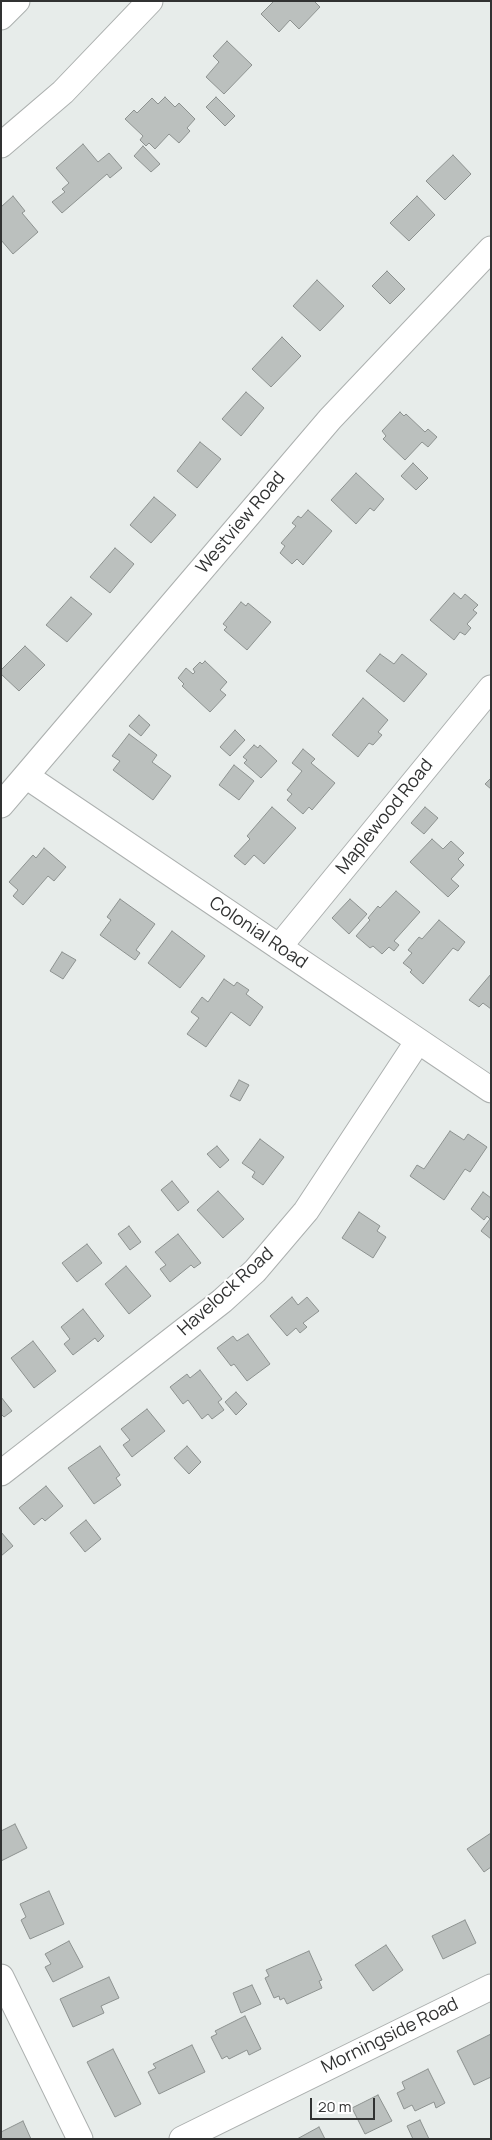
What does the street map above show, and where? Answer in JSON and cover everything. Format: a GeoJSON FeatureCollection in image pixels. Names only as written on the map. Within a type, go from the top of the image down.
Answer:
{"type":"FeatureCollection","features":[{"type":"Feature","properties":{"kind":"street"},"geometry":{"type":"LineString","coordinates":[[1,17],[16,1]]}},
{"type":"Feature","properties":{"kind":"street"},"geometry":{"type":"LineString","coordinates":[[1,145],[64,92],[150,1]]}},
{"type":"Feature","properties":{"kind":"street","name":"Westview Road"},"geometry":{"type":"LineString","coordinates":[[1,805],[330,419],[491,249]]}},
{"type":"Feature","properties":{"kind":"street","name":"Maplewood Road"},"geometry":{"type":"LineString","coordinates":[[279,947],[491,688]]}},
{"type":"Feature","properties":{"kind":"street","name":"Colonial Road"},"geometry":{"type":"LineString","coordinates":[[26,776],[491,1090]]}},
{"type":"Feature","properties":{"kind":"street","name":"Havelock Road"},"geometry":{"type":"LineString","coordinates":[[1,1473],[222,1301],[255,1271],[306,1211],[418,1041]]}},
{"type":"Feature","properties":{"kind":"street"},"geometry":{"type":"LineString","coordinates":[[1,1977],[80,2139]]}},
{"type":"Feature","properties":{"kind":"street","name":"Morningside Road"},"geometry":{"type":"LineString","coordinates":[[182,2139],[491,1987]]}},
{"type":"Feature","properties":{"kind":"building"},"geometry":{"type":"Polygon","coordinates":[[[274,1],[314,1],[320,7],[299,29],[290,20],[279,32],[261,14],[274,1]]]}},
{"type":"Feature","properties":{"kind":"building"},"geometry":{"type":"Polygon","coordinates":[[[227,41],[252,65],[224,94],[206,77],[219,62],[213,56],[227,41]]]}},
{"type":"Feature","properties":{"kind":"building"},"geometry":{"type":"Polygon","coordinates":[[[165,97],[175,107],[179,103],[195,119],[187,128],[190,131],[179,143],[169,134],[155,149],[149,143],[146,146],[140,140],[143,136],[125,119],[134,110],[137,113],[152,98],[158,104],[165,97]]]}},
{"type":"Feature","properties":{"kind":"building"},"geometry":{"type":"Polygon","coordinates":[[[216,97],[235,116],[225,126],[206,107],[216,97]]]}},
{"type":"Feature","properties":{"kind":"building"},"geometry":{"type":"Polygon","coordinates":[[[83,144],[98,162],[109,153],[122,168],[110,178],[107,174],[62,213],[52,202],[65,192],[62,189],[69,183],[56,168],[83,144]]]}},
{"type":"Feature","properties":{"kind":"building"},"geometry":{"type":"Polygon","coordinates":[[[143,146],[160,164],[151,172],[134,156],[143,146]]]}},
{"type":"Feature","properties":{"kind":"building"},"geometry":{"type":"Polygon","coordinates":[[[453,155],[471,174],[445,200],[426,181],[453,155]]]}},
{"type":"Feature","properties":{"kind":"building"},"geometry":{"type":"Polygon","coordinates":[[[13,196],[25,211],[22,213],[38,232],[13,254],[1,240],[1,207],[13,196]]]}},
{"type":"Feature","properties":{"kind":"building"},"geometry":{"type":"Polygon","coordinates":[[[417,196],[435,215],[409,241],[390,223],[417,196]]]}},
{"type":"Feature","properties":{"kind":"building"},"geometry":{"type":"Polygon","coordinates":[[[387,271],[405,289],[390,304],[372,286],[387,271]]]}},
{"type":"Feature","properties":{"kind":"building"},"geometry":{"type":"Polygon","coordinates":[[[317,280],[344,306],[320,331],[293,306],[317,280]]]}},
{"type":"Feature","properties":{"kind":"building"},"geometry":{"type":"Polygon","coordinates":[[[282,337],[301,356],[271,387],[252,369],[282,337]]]}},
{"type":"Feature","properties":{"kind":"building"},"geometry":{"type":"Polygon","coordinates":[[[246,392],[264,408],[241,436],[222,419],[246,392]]]}},
{"type":"Feature","properties":{"kind":"building"},"geometry":{"type":"Polygon","coordinates":[[[400,412],[404,416],[406,414],[425,432],[428,429],[437,437],[428,447],[422,442],[405,460],[383,439],[386,436],[382,431],[400,412]]]}},
{"type":"Feature","properties":{"kind":"building"},"geometry":{"type":"Polygon","coordinates":[[[200,442],[221,459],[197,488],[177,471],[200,442]]]}},
{"type":"Feature","properties":{"kind":"building"},"geometry":{"type":"Polygon","coordinates":[[[413,463],[428,478],[416,490],[401,476],[413,463]]]}},
{"type":"Feature","properties":{"kind":"building"},"geometry":{"type":"Polygon","coordinates":[[[356,473],[384,499],[374,511],[370,508],[356,524],[331,500],[356,473]]]}},
{"type":"Feature","properties":{"kind":"building"},"geometry":{"type":"Polygon","coordinates":[[[154,497],[176,515],[151,543],[130,525],[154,497]]]}},
{"type":"Feature","properties":{"kind":"building"},"geometry":{"type":"Polygon","coordinates":[[[308,510],[332,531],[303,565],[297,559],[292,564],[280,553],[285,546],[281,543],[296,526],[292,523],[298,516],[301,518],[308,510]]]}},
{"type":"Feature","properties":{"kind":"building"},"geometry":{"type":"Polygon","coordinates":[[[115,548],[134,564],[110,593],[90,577],[115,548]]]}},
{"type":"Feature","properties":{"kind":"building"},"geometry":{"type":"Polygon","coordinates":[[[454,593],[461,599],[465,594],[478,605],[473,610],[477,613],[467,624],[471,628],[465,635],[460,632],[454,640],[430,620],[454,593]]]}},
{"type":"Feature","properties":{"kind":"building"},"geometry":{"type":"Polygon","coordinates":[[[71,597],[92,614],[67,642],[46,625],[71,597]]]}},
{"type":"Feature","properties":{"kind":"building"},"geometry":{"type":"Polygon","coordinates":[[[241,602],[246,606],[248,603],[271,622],[247,650],[224,630],[227,627],[223,624],[241,602]]]}},
{"type":"Feature","properties":{"kind":"building"},"geometry":{"type":"Polygon","coordinates":[[[25,646],[45,665],[19,691],[1,674],[1,670],[25,646]]]}},
{"type":"Feature","properties":{"kind":"building"},"geometry":{"type":"Polygon","coordinates":[[[380,654],[394,664],[402,654],[427,674],[404,702],[366,671],[380,654]]]}},
{"type":"Feature","properties":{"kind":"building"},"geometry":{"type":"Polygon","coordinates":[[[205,661],[227,682],[220,690],[226,695],[210,712],[182,686],[184,684],[178,678],[186,668],[193,674],[195,672],[193,669],[200,662],[202,664],[205,661]]]}},
{"type":"Feature","properties":{"kind":"building"},"geometry":{"type":"Polygon","coordinates":[[[363,698],[388,720],[378,732],[382,735],[373,745],[369,743],[358,757],[332,735],[363,698]]]}},
{"type":"Feature","properties":{"kind":"building"},"geometry":{"type":"Polygon","coordinates":[[[139,715],[150,725],[141,736],[129,726],[139,715]]]}},
{"type":"Feature","properties":{"kind":"building"},"geometry":{"type":"Polygon","coordinates":[[[235,730],[245,740],[230,756],[220,747],[235,730]]]}},
{"type":"Feature","properties":{"kind":"building"},"geometry":{"type":"Polygon","coordinates":[[[129,734],[157,755],[152,762],[171,776],[153,800],[113,770],[120,761],[112,756],[129,734]]]}},
{"type":"Feature","properties":{"kind":"building"},"geometry":{"type":"Polygon","coordinates":[[[254,745],[258,748],[260,745],[277,761],[261,778],[244,763],[247,760],[243,757],[254,745]]]}},
{"type":"Feature","properties":{"kind":"building"},"geometry":{"type":"Polygon","coordinates":[[[303,749],[315,759],[311,763],[335,783],[312,810],[309,807],[303,814],[287,800],[292,794],[287,790],[302,771],[292,763],[303,749]]]}},
{"type":"Feature","properties":{"kind":"building"},"geometry":{"type":"Polygon","coordinates":[[[234,765],[254,781],[239,800],[219,785],[234,765]]]}},
{"type":"Feature","properties":{"kind":"building"},"geometry":{"type":"Polygon","coordinates":[[[491,778],[491,789],[485,784],[491,778]]]}},
{"type":"Feature","properties":{"kind":"building"},"geometry":{"type":"Polygon","coordinates":[[[272,807],[296,828],[264,864],[254,855],[245,865],[234,856],[250,839],[247,836],[272,807]]]}},
{"type":"Feature","properties":{"kind":"building"},"geometry":{"type":"Polygon","coordinates":[[[425,807],[438,818],[424,834],[411,823],[425,807]]]}},
{"type":"Feature","properties":{"kind":"building"},"geometry":{"type":"Polygon","coordinates":[[[432,839],[443,849],[451,841],[464,853],[458,859],[464,865],[451,879],[459,886],[448,897],[410,862],[432,839]]]}},
{"type":"Feature","properties":{"kind":"building"},"geometry":{"type":"Polygon","coordinates":[[[44,848],[66,867],[54,881],[48,876],[23,905],[13,896],[18,890],[9,882],[33,855],[36,858],[44,848]]]}},
{"type":"Feature","properties":{"kind":"building"},"geometry":{"type":"Polygon","coordinates":[[[396,891],[420,912],[394,941],[399,945],[394,951],[389,947],[382,954],[373,946],[370,948],[356,936],[370,920],[368,918],[378,906],[380,908],[396,891]]]}},
{"type":"Feature","properties":{"kind":"building"},"geometry":{"type":"Polygon","coordinates":[[[120,899],[155,924],[136,950],[140,953],[135,960],[100,935],[111,920],[107,917],[120,899]]]}},
{"type":"Feature","properties":{"kind":"building"},"geometry":{"type":"Polygon","coordinates":[[[350,899],[367,914],[349,934],[332,918],[350,899]]]}},
{"type":"Feature","properties":{"kind":"building"},"geometry":{"type":"Polygon","coordinates":[[[439,920],[465,942],[458,951],[453,948],[423,984],[410,972],[412,970],[403,963],[412,953],[408,950],[419,937],[422,939],[439,920]]]}},
{"type":"Feature","properties":{"kind":"building"},"geometry":{"type":"Polygon","coordinates":[[[172,931],[205,956],[180,988],[148,963],[172,931]]]}},
{"type":"Feature","properties":{"kind":"building"},"geometry":{"type":"Polygon","coordinates":[[[62,952],[76,960],[63,979],[50,971],[62,952]]]}},
{"type":"Feature","properties":{"kind":"building"},"geometry":{"type":"Polygon","coordinates":[[[491,974],[491,1009],[483,1003],[479,1007],[469,1000],[491,974]]]}},
{"type":"Feature","properties":{"kind":"building"},"geometry":{"type":"Polygon","coordinates":[[[224,979],[234,986],[237,982],[249,990],[246,994],[263,1007],[250,1026],[231,1012],[206,1047],[187,1034],[199,1018],[191,1012],[202,997],[208,1002],[224,979]]]}},
{"type":"Feature","properties":{"kind":"building"},"geometry":{"type":"Polygon","coordinates":[[[239,1080],[249,1085],[240,1101],[230,1096],[239,1080]]]}},
{"type":"Feature","properties":{"kind":"building"},"geometry":{"type":"Polygon","coordinates":[[[450,1131],[464,1140],[468,1134],[487,1147],[470,1172],[465,1169],[444,1200],[410,1176],[417,1165],[424,1169],[450,1131]]]}},
{"type":"Feature","properties":{"kind":"building"},"geometry":{"type":"Polygon","coordinates":[[[260,1139],[284,1157],[263,1185],[252,1177],[255,1172],[242,1163],[260,1139]]]}},
{"type":"Feature","properties":{"kind":"building"},"geometry":{"type":"Polygon","coordinates":[[[217,1146],[229,1160],[220,1168],[207,1154],[217,1146]]]}},
{"type":"Feature","properties":{"kind":"building"},"geometry":{"type":"Polygon","coordinates":[[[172,1181],[189,1202],[178,1211],[161,1190],[172,1181]]]}},
{"type":"Feature","properties":{"kind":"building"},"geometry":{"type":"Polygon","coordinates":[[[218,1191],[244,1219],[223,1238],[197,1210],[218,1191]]]}},
{"type":"Feature","properties":{"kind":"building"},"geometry":{"type":"Polygon","coordinates":[[[483,1192],[491,1198],[491,1239],[481,1231],[490,1219],[487,1216],[484,1220],[471,1209],[483,1192]]]}},
{"type":"Feature","properties":{"kind":"building"},"geometry":{"type":"Polygon","coordinates":[[[359,1212],[380,1226],[377,1231],[386,1237],[373,1258],[342,1238],[359,1212]]]}},
{"type":"Feature","properties":{"kind":"building"},"geometry":{"type":"Polygon","coordinates":[[[129,1226],[141,1242],[130,1250],[118,1234],[129,1226]]]}},
{"type":"Feature","properties":{"kind":"building"},"geometry":{"type":"Polygon","coordinates":[[[178,1234],[201,1263],[194,1268],[191,1265],[170,1282],[160,1269],[166,1265],[155,1252],[178,1234]]]}},
{"type":"Feature","properties":{"kind":"building"},"geometry":{"type":"Polygon","coordinates":[[[87,1244],[102,1263],[77,1282],[62,1263],[87,1244]]]}},
{"type":"Feature","properties":{"kind":"building"},"geometry":{"type":"Polygon","coordinates":[[[126,1266],[151,1296],[129,1314],[105,1284],[126,1266]]]}},
{"type":"Feature","properties":{"kind":"building"},"geometry":{"type":"Polygon","coordinates":[[[292,1297],[298,1305],[307,1297],[319,1311],[303,1323],[307,1327],[300,1333],[296,1328],[287,1336],[270,1316],[292,1297]]]}},
{"type":"Feature","properties":{"kind":"building"},"geometry":{"type":"Polygon","coordinates":[[[83,1309],[104,1336],[98,1342],[95,1338],[73,1355],[64,1344],[70,1339],[61,1327],[83,1309]]]}},
{"type":"Feature","properties":{"kind":"building"},"geometry":{"type":"Polygon","coordinates":[[[248,1334],[270,1364],[247,1381],[234,1364],[231,1366],[217,1348],[233,1336],[237,1341],[248,1334]]]}},
{"type":"Feature","properties":{"kind":"building"},"geometry":{"type":"Polygon","coordinates":[[[33,1341],[56,1371],[34,1388],[11,1358],[33,1341]]]}},
{"type":"Feature","properties":{"kind":"building"},"geometry":{"type":"Polygon","coordinates":[[[200,1370],[222,1399],[218,1402],[224,1410],[212,1419],[208,1414],[202,1419],[188,1400],[183,1404],[170,1387],[187,1374],[190,1378],[200,1370]]]}},
{"type":"Feature","properties":{"kind":"building"},"geometry":{"type":"Polygon","coordinates":[[[236,1392],[247,1404],[236,1415],[225,1402],[236,1392]]]}},
{"type":"Feature","properties":{"kind":"building"},"geometry":{"type":"Polygon","coordinates":[[[1,1397],[12,1411],[4,1417],[1,1414],[1,1397]]]}},
{"type":"Feature","properties":{"kind":"building"},"geometry":{"type":"Polygon","coordinates":[[[147,1409],[165,1431],[132,1457],[123,1445],[130,1440],[121,1429],[147,1409]]]}},
{"type":"Feature","properties":{"kind":"building"},"geometry":{"type":"Polygon","coordinates":[[[100,1446],[120,1475],[116,1478],[121,1485],[94,1504],[68,1468],[100,1446]]]}},
{"type":"Feature","properties":{"kind":"building"},"geometry":{"type":"Polygon","coordinates":[[[187,1446],[201,1462],[189,1474],[174,1458],[187,1446]]]}},
{"type":"Feature","properties":{"kind":"building"},"geometry":{"type":"Polygon","coordinates":[[[46,1486],[63,1506],[45,1521],[42,1518],[34,1525],[19,1508],[46,1486]]]}},
{"type":"Feature","properties":{"kind":"building"},"geometry":{"type":"Polygon","coordinates":[[[86,1520],[101,1539],[85,1552],[70,1533],[86,1520]]]}},
{"type":"Feature","properties":{"kind":"building"},"geometry":{"type":"Polygon","coordinates":[[[1,1532],[13,1546],[1,1556],[1,1532]]]}},
{"type":"Feature","properties":{"kind":"building"},"geometry":{"type":"Polygon","coordinates":[[[15,1824],[27,1848],[1,1861],[1,1831],[15,1824]]]}},
{"type":"Feature","properties":{"kind":"building"},"geometry":{"type":"Polygon","coordinates":[[[491,1833],[491,1867],[484,1872],[467,1849],[491,1833]]]}},
{"type":"Feature","properties":{"kind":"building"},"geometry":{"type":"Polygon","coordinates":[[[49,1891],[64,1924],[30,1939],[21,1920],[26,1917],[20,1904],[49,1891]]]}},
{"type":"Feature","properties":{"kind":"building"},"geometry":{"type":"Polygon","coordinates":[[[465,1920],[476,1943],[443,1959],[432,1936],[465,1920]]]}},
{"type":"Feature","properties":{"kind":"building"},"geometry":{"type":"Polygon","coordinates":[[[69,1941],[83,1967],[53,1982],[45,1967],[51,1964],[45,1954],[69,1941]]]}},
{"type":"Feature","properties":{"kind":"building"},"geometry":{"type":"Polygon","coordinates":[[[386,1945],[403,1970],[373,1991],[355,1965],[386,1945]]]}},
{"type":"Feature","properties":{"kind":"building"},"geometry":{"type":"Polygon","coordinates":[[[309,1951],[322,1980],[319,1981],[322,1988],[287,2004],[284,1998],[280,2000],[279,1996],[274,1998],[265,1978],[269,1976],[266,1970],[309,1951]]]}},
{"type":"Feature","properties":{"kind":"building"},"geometry":{"type":"Polygon","coordinates":[[[109,1977],[119,1998],[101,2006],[104,2013],[73,2027],[60,1999],[109,1977]]]}},
{"type":"Feature","properties":{"kind":"building"},"geometry":{"type":"Polygon","coordinates":[[[252,1985],[261,2004],[241,2013],[233,1993],[252,1985]]]}},
{"type":"Feature","properties":{"kind":"building"},"geometry":{"type":"Polygon","coordinates":[[[245,2016],[261,2049],[249,2055],[247,2050],[229,2059],[227,2056],[222,2059],[211,2037],[217,2034],[215,2031],[245,2016]]]}},
{"type":"Feature","properties":{"kind":"building"},"geometry":{"type":"Polygon","coordinates":[[[491,2034],[491,2077],[474,2085],[457,2051],[491,2034]]]}},
{"type":"Feature","properties":{"kind":"building"},"geometry":{"type":"Polygon","coordinates":[[[192,2045],[205,2072],[159,2094],[148,2072],[156,2068],[153,2064],[192,2045]]]}},
{"type":"Feature","properties":{"kind":"building"},"geometry":{"type":"Polygon","coordinates":[[[113,2049],[141,2104],[115,2117],[87,2062],[113,2049]]]}},
{"type":"Feature","properties":{"kind":"building"},"geometry":{"type":"Polygon","coordinates":[[[428,2069],[445,2103],[436,2108],[434,2102],[415,2111],[412,2105],[404,2109],[397,2093],[405,2089],[402,2082],[428,2069]]]}},
{"type":"Feature","properties":{"kind":"building"},"geometry":{"type":"Polygon","coordinates":[[[378,2095],[392,2121],[365,2134],[352,2108],[378,2095]]]}},
{"type":"Feature","properties":{"kind":"building"},"geometry":{"type":"Polygon","coordinates":[[[420,2120],[429,2139],[413,2139],[407,2126],[420,2120]]]}},
{"type":"Feature","properties":{"kind":"building"},"geometry":{"type":"Polygon","coordinates":[[[23,2121],[31,2139],[1,2139],[1,2132],[23,2121]]]}},
{"type":"Feature","properties":{"kind":"building"},"geometry":{"type":"Polygon","coordinates":[[[319,2127],[325,2139],[297,2139],[319,2127]]]}}]}
